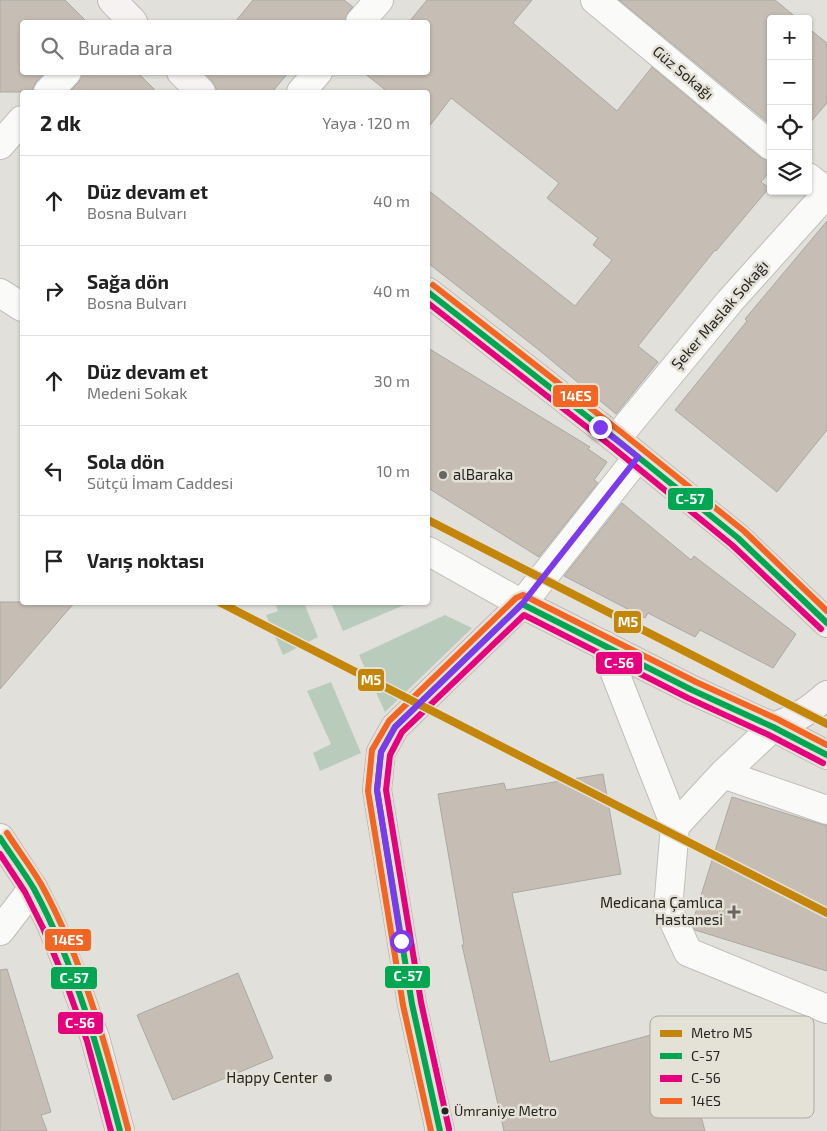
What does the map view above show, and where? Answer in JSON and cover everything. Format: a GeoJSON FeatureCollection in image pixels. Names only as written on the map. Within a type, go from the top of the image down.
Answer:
{"type":"FeatureCollection","features":[{"type":"Feature","properties":{"kind":"main road"},"geometry":{"type":"LineString","coordinates":[[185,75],[199,90]]}},
{"type":"Feature","properties":{"kind":"main road"},"geometry":{"type":"LineString","coordinates":[[430,294],[616,439],[738,538],[827,623]]}},
{"type":"Feature","properties":{"kind":"main road"},"geometry":{"type":"LineString","coordinates":[[440,1131],[412,1004],[377,790],[381,752],[395,727],[522,604],[692,690],[773,727],[827,756]]}},
{"type":"Feature","properties":{"kind":"main road"},"geometry":{"type":"LineString","coordinates":[[773,727],[794,720],[827,695]]}},
{"type":"Feature","properties":{"kind":"main road"},"geometry":{"type":"LineString","coordinates":[[0,838],[33,888],[51,924],[74,980],[95,1038],[120,1131]]}},
{"type":"Feature","properties":{"kind":"street"},"geometry":{"type":"LineString","coordinates":[[362,20],[379,0]]}},
{"type":"Feature","properties":{"kind":"street","name":"Güz Sokağı"},"geometry":{"type":"LineString","coordinates":[[596,0],[767,143]]}},
{"type":"Feature","properties":{"kind":"street"},"geometry":{"type":"LineString","coordinates":[[50,90],[64,75]]}},
{"type":"Feature","properties":{"kind":"street"},"geometry":{"type":"LineString","coordinates":[[303,90],[315,75]]}},
{"type":"Feature","properties":{"kind":"street"},"geometry":{"type":"LineString","coordinates":[[0,145],[20,122]]}},
{"type":"Feature","properties":{"kind":"street"},"geometry":{"type":"LineString","coordinates":[[812,180],[827,193]]}},
{"type":"Feature","properties":{"kind":"street","name":"Şeker Maslak Sokağı"},"geometry":{"type":"LineString","coordinates":[[616,439],[730,301],[827,193]]}},
{"type":"Feature","properties":{"kind":"street"},"geometry":{"type":"LineString","coordinates":[[0,293],[20,306]]}},
{"type":"Feature","properties":{"kind":"street"},"geometry":{"type":"LineString","coordinates":[[430,552],[522,604],[638,457]]}},
{"type":"Feature","properties":{"kind":"street"},"geometry":{"type":"LineString","coordinates":[[604,645],[675,826],[668,909],[688,952],[827,1009]]}},
{"type":"Feature","properties":{"kind":"street"},"geometry":{"type":"LineString","coordinates":[[675,826],[723,774],[773,727]]}},
{"type":"Feature","properties":{"kind":"street"},"geometry":{"type":"LineString","coordinates":[[723,774],[827,810]]}},
{"type":"Feature","properties":{"kind":"street"},"geometry":{"type":"LineString","coordinates":[[0,931],[33,888]]}},
{"type":"Feature","properties":{"kind":"green space"},"geometry":{"type":"Polygon","coordinates":[[[276,605],[305,605],[318,637],[283,655],[266,615],[278,611],[276,605]]]}},
{"type":"Feature","properties":{"kind":"green space"},"geometry":{"type":"Polygon","coordinates":[[[332,605],[404,605],[343,631],[332,605]]]}},
{"type":"Feature","properties":{"kind":"green space"},"geometry":{"type":"Polygon","coordinates":[[[445,615],[472,628],[385,712],[359,655],[445,615]]]}},
{"type":"Feature","properties":{"kind":"green space"},"geometry":{"type":"Polygon","coordinates":[[[331,682],[361,753],[320,771],[313,753],[331,744],[307,691],[331,682]]]}},
{"type":"Feature","properties":{"kind":"building"},"geometry":{"type":"Polygon","coordinates":[[[0,0],[65,0],[85,20],[20,20],[20,75],[42,75],[36,82],[33,90],[0,92],[0,0]]]}},
{"type":"Feature","properties":{"kind":"building"},"geometry":{"type":"Polygon","coordinates":[[[253,0],[344,0],[353,7],[348,12],[346,20],[237,20],[253,0]]]}},
{"type":"Feature","properties":{"kind":"building"},"geometry":{"type":"Polygon","coordinates":[[[427,0],[532,0],[513,23],[617,111],[652,67],[761,158],[767,160],[767,175],[761,182],[767,186],[767,190],[715,250],[638,346],[658,362],[616,414],[539,350],[430,265],[430,192],[575,306],[612,260],[593,245],[598,238],[547,198],[559,183],[451,98],[430,125],[430,90],[386,90],[367,75],[430,75],[430,20],[411,20],[427,0]]]}},
{"type":"Feature","properties":{"kind":"building"},"geometry":{"type":"Polygon","coordinates":[[[619,0],[775,0],[793,15],[767,15],[767,122],[619,0]]]}},
{"type":"Feature","properties":{"kind":"building"},"geometry":{"type":"Polygon","coordinates":[[[812,31],[827,43],[827,103],[812,120],[812,31]]]}},
{"type":"Feature","properties":{"kind":"building"},"geometry":{"type":"Polygon","coordinates":[[[81,75],[140,75],[155,90],[71,90],[79,82],[81,75]]]}},
{"type":"Feature","properties":{"kind":"building"},"geometry":{"type":"Polygon","coordinates":[[[207,75],[286,75],[274,90],[216,90],[207,75]]]}},
{"type":"Feature","properties":{"kind":"building"},"geometry":{"type":"Polygon","coordinates":[[[827,221],[827,430],[777,492],[675,410],[747,321],[745,319],[827,221]]]}},
{"type":"Feature","properties":{"kind":"building"},"geometry":{"type":"Polygon","coordinates":[[[430,349],[590,447],[588,449],[607,462],[594,480],[598,483],[539,557],[430,489],[430,349]]]}},
{"type":"Feature","properties":{"kind":"building"},"geometry":{"type":"Polygon","coordinates":[[[622,503],[691,560],[694,556],[796,634],[773,668],[700,630],[695,637],[648,613],[645,618],[564,576],[622,503]]]}},
{"type":"Feature","properties":{"kind":"building"},"geometry":{"type":"Polygon","coordinates":[[[0,602],[20,602],[20,605],[72,605],[0,689],[0,602]]]}},
{"type":"Feature","properties":{"kind":"building"},"geometry":{"type":"Polygon","coordinates":[[[603,774],[621,874],[512,893],[550,1062],[650,1035],[650,1118],[701,1118],[705,1131],[504,1131],[462,945],[464,945],[438,794],[504,783],[506,790],[603,774]]]}},
{"type":"Feature","properties":{"kind":"building"},"geometry":{"type":"Polygon","coordinates":[[[732,797],[827,826],[827,971],[695,930],[692,924],[732,797]]]}},
{"type":"Feature","properties":{"kind":"building"},"geometry":{"type":"Polygon","coordinates":[[[7,969],[51,1112],[41,1115],[47,1131],[0,1131],[0,970],[7,969]]]}},
{"type":"Feature","properties":{"kind":"building"},"geometry":{"type":"Polygon","coordinates":[[[238,973],[273,1058],[173,1100],[137,1015],[238,973]]]}},
{"type":"Feature","properties":{"kind":"metro line","name":"M5"},"geometry":{"type":"LineString","coordinates":[[430,521],[827,724]]}},
{"type":"Feature","properties":{"kind":"metro line","name":"M5"},"geometry":{"type":"LineString","coordinates":[[225,605],[827,913]]}},
{"type":"Feature","properties":{"kind":"transit line","name":"14ES"},"geometry":{"type":"LineString","coordinates":[[433,285],[744,531],[827,611]]}},
{"type":"Feature","properties":{"kind":"transit line","name":"C-57"},"geometry":{"type":"LineString","coordinates":[[430,294],[616,439],[738,538],[827,623]]}},
{"type":"Feature","properties":{"kind":"transit line","name":"C-56"},"geometry":{"type":"LineString","coordinates":[[430,305],[611,446],[732,545],[821,629]]}},
{"type":"Feature","properties":{"kind":"transit line","name":"14ES"},"geometry":{"type":"LineString","coordinates":[[431,1131],[403,1005],[368,791],[372,750],[389,721],[516,598],[523,595],[827,745]]}},
{"type":"Feature","properties":{"kind":"transit line","name":"C-57"},"geometry":{"type":"LineString","coordinates":[[440,1131],[412,1004],[377,790],[381,752],[395,727],[522,604],[692,690],[773,727],[827,755]]}},
{"type":"Feature","properties":{"kind":"transit line","name":"C-56"},"geometry":{"type":"LineString","coordinates":[[449,1129],[421,1002],[386,790],[390,755],[402,732],[524,615],[688,698],[769,735],[823,763]]}},
{"type":"Feature","properties":{"kind":"transit line","name":"14ES"},"geometry":{"type":"LineString","coordinates":[[7,833],[41,884],[69,943],[102,1035],[128,1129]]}},
{"type":"Feature","properties":{"kind":"transit line","name":"C-57"},"geometry":{"type":"LineString","coordinates":[[0,838],[34,889],[62,947],[94,1038],[120,1131]]}},
{"type":"Feature","properties":{"kind":"transit line","name":"C-56"},"geometry":{"type":"LineString","coordinates":[[0,854],[25,892],[43,928],[66,983],[87,1041],[111,1131]]}},
{"type":"Feature","properties":{"kind":"place","name":"alBaraka"},"geometry":{"type":"Point","coordinates":[443,475]}},
{"type":"Feature","properties":{"kind":"place","name":"Medicana Çamlıca Hastanesi"},"geometry":{"type":"Point","coordinates":[734,912]}},
{"type":"Feature","properties":{"kind":"place","name":"Happy Center"},"geometry":{"type":"Point","coordinates":[328,1078]}},
{"type":"Feature","properties":{"kind":"place","name":"Ümraniye Metro"},"geometry":{"type":"Point","coordinates":[445,1111]}},
{"type":"Feature","properties":{"kind":"route"},"geometry":{"type":"LineString","coordinates":[[401,941],[377,790],[381,752],[395,727],[522,604],[638,457],[600,427]]}}]}
